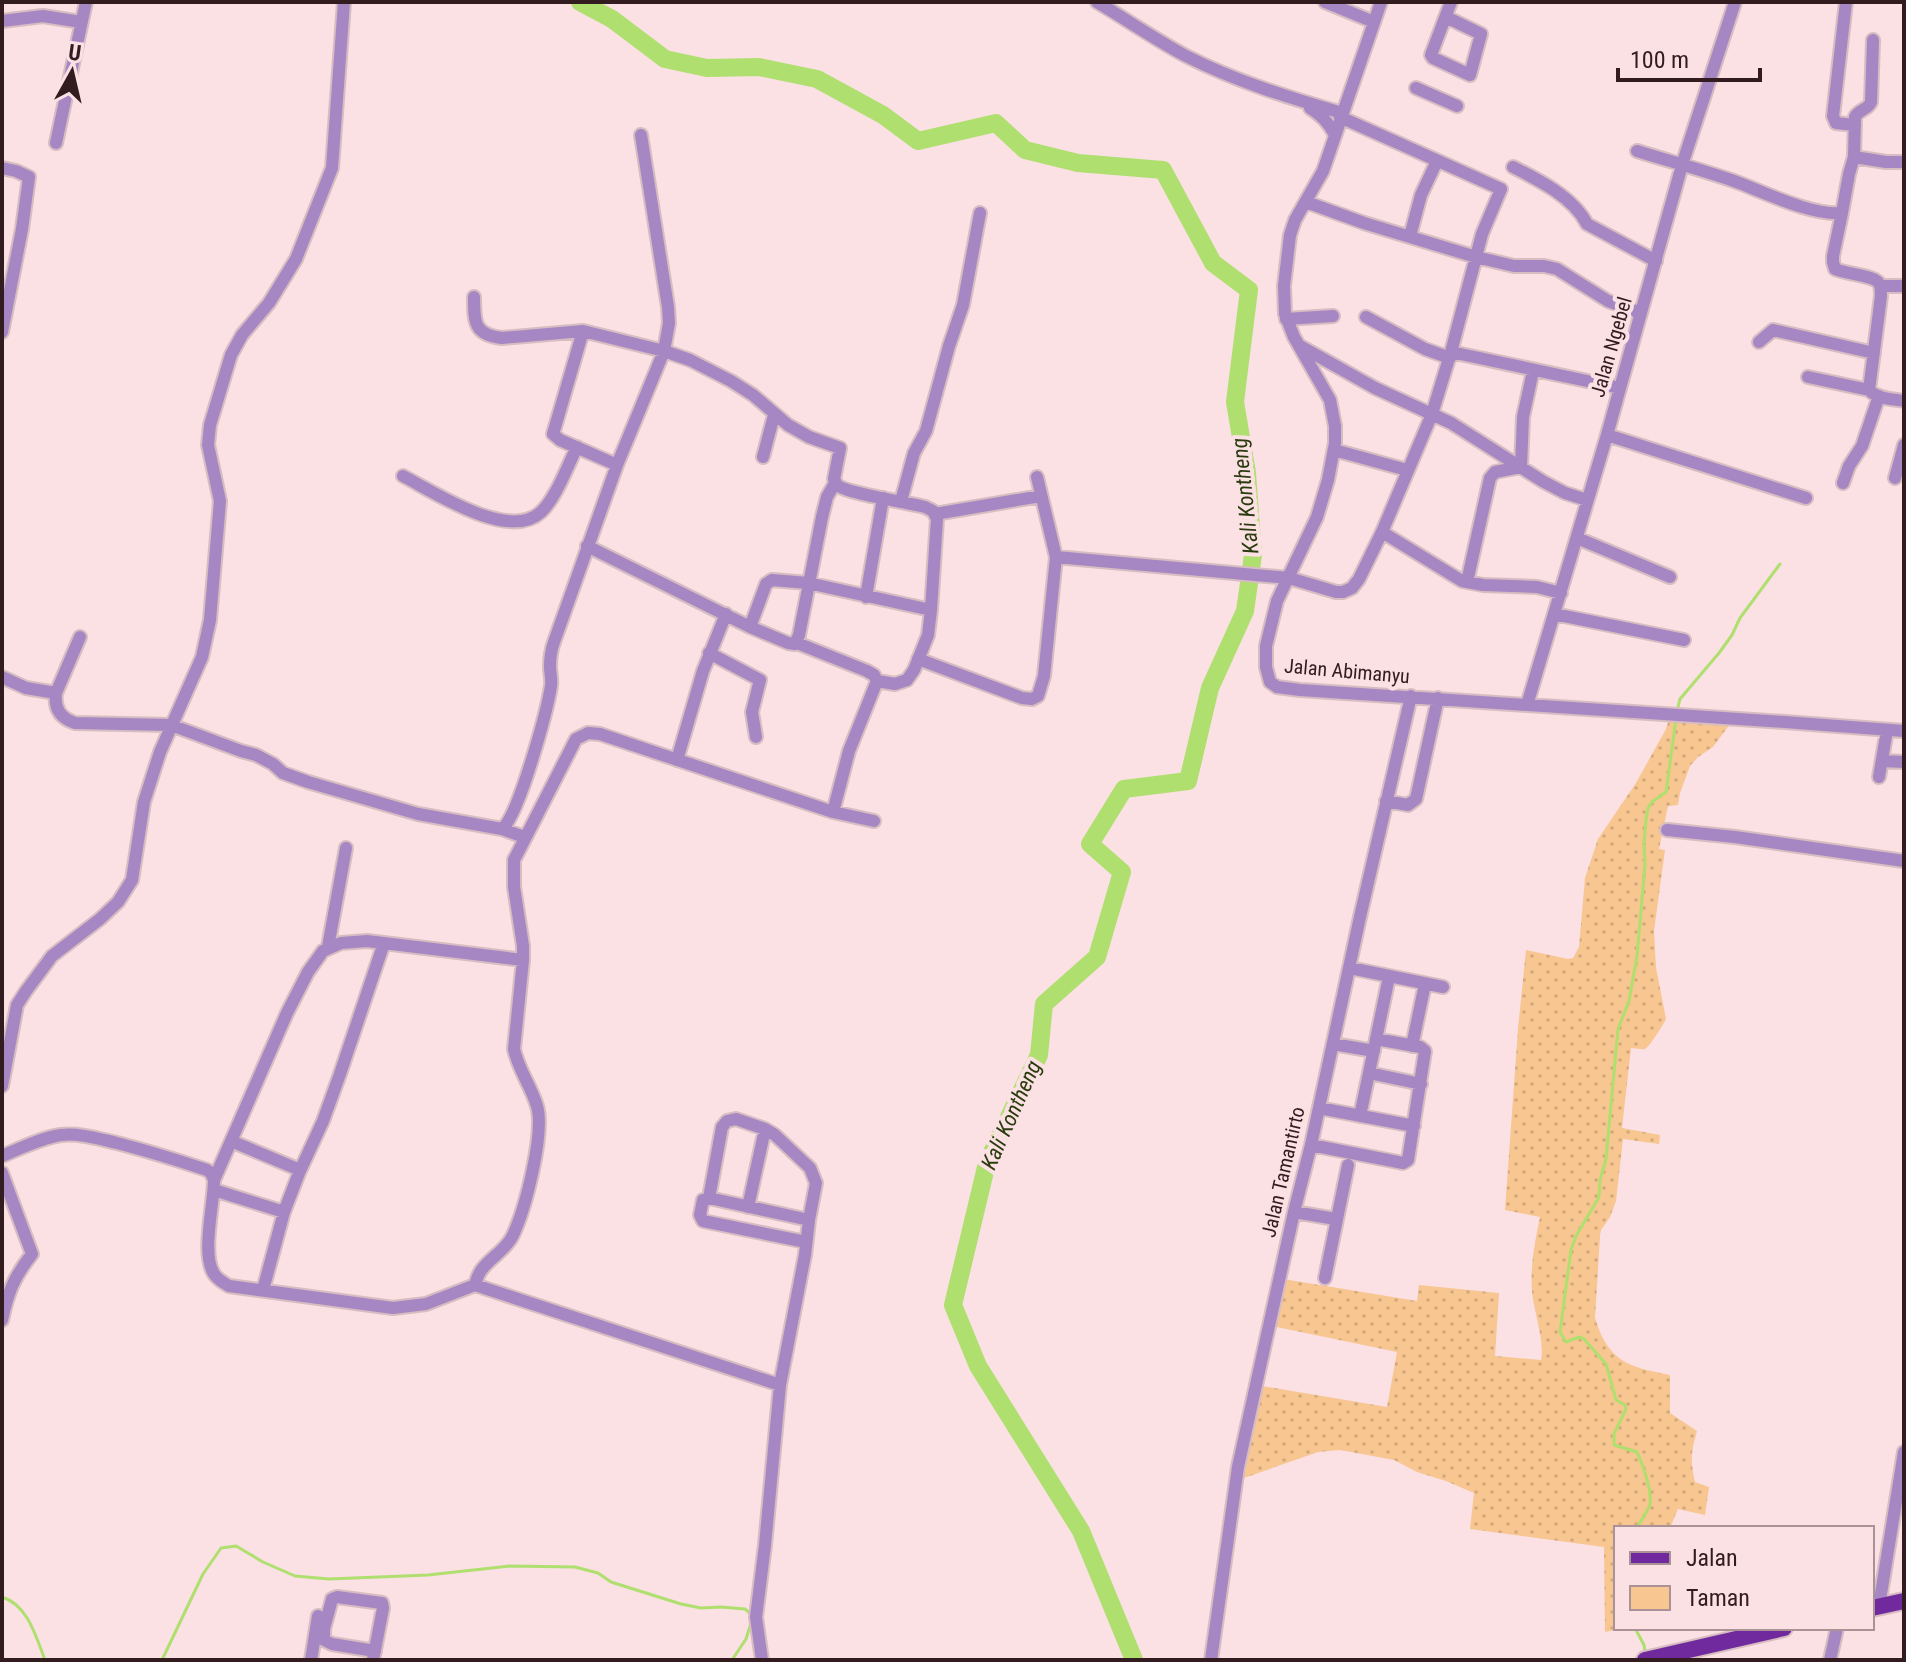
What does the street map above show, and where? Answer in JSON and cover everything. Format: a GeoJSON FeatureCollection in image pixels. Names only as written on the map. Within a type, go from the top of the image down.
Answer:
{"type":"FeatureCollection","features":[{"type":"Feature","properties":{"kind":"main road"},"geometry":{"type":"LineString","coordinates":[[1875,1607],[1904,1601]]}},
{"type":"Feature","properties":{"kind":"main road"},"geometry":{"type":"LineString","coordinates":[[1651,1659],[1775,1630]]}},
{"type":"Feature","properties":{"kind":"street"},"geometry":{"type":"LineString","coordinates":[[56,143],[86,2]]}},
{"type":"Feature","properties":{"kind":"street"},"geometry":{"type":"LineString","coordinates":[[2,1086],[17,1005],[52,956],[118,902],[132,880],[144,802],[160,752],[202,657],[210,620],[220,501],[208,445],[210,425],[231,355],[296,259],[332,168],[344,2]]}},
{"type":"Feature","properties":{"kind":"street"},"geometry":{"type":"LineString","coordinates":[[1056,557],[1289,578],[1336,592],[1352,588],[1382,532],[1432,414],[1482,234],[1501,189],[1341,115],[1186,56],[1120,8],[1097,2]]}},
{"type":"Feature","properties":{"kind":"street"},"geometry":{"type":"LineString","coordinates":[[1325,2],[1374,22]]}},
{"type":"Feature","properties":{"kind":"street","name":"Jalan Abimanyu"},"geometry":{"type":"LineString","coordinates":[[1381,2],[1323,171],[1295,220],[1290,235],[1284,294],[1286,319],[1330,400],[1335,426],[1328,480],[1314,526],[1277,601],[1266,646],[1267,674],[1273,685],[1300,690],[1904,731]]}},
{"type":"Feature","properties":{"kind":"street"},"geometry":{"type":"LineString","coordinates":[[1446,17],[1481,34],[1469,80],[1431,55],[1451,2]]}},
{"type":"Feature","properties":{"kind":"street","name":"Jalan Ngebel"},"geometry":{"type":"LineString","coordinates":[[1527,705],[1607,435],[1682,165],[1735,2]]}},
{"type":"Feature","properties":{"kind":"street"},"geometry":{"type":"LineString","coordinates":[[1846,2],[1833,116],[1836,123],[1855,125]]}},
{"type":"Feature","properties":{"kind":"street"},"geometry":{"type":"LineString","coordinates":[[2,21],[43,16],[81,22]]}},
{"type":"Feature","properties":{"kind":"street"},"geometry":{"type":"LineString","coordinates":[[1843,483],[1849,466],[1862,446],[1874,393],[1874,353],[1881,296],[1876,280],[1843,273],[1835,269],[1833,262],[1854,157],[1856,114],[1868,108],[1871,102],[1873,40]]}},
{"type":"Feature","properties":{"kind":"street"},"geometry":{"type":"LineString","coordinates":[[1416,88],[1457,106]]}},
{"type":"Feature","properties":{"kind":"street"},"geometry":{"type":"LineString","coordinates":[[1297,100],[1323,117],[1335,135]]}},
{"type":"Feature","properties":{"kind":"street"},"geometry":{"type":"LineString","coordinates":[[502,829],[516,805],[532,757],[551,684],[551,652],[617,465],[664,351],[669,317],[641,135]]}},
{"type":"Feature","properties":{"kind":"street"},"geometry":{"type":"LineString","coordinates":[[1637,151],[1807,208],[1842,213]]}},
{"type":"Feature","properties":{"kind":"street"},"geometry":{"type":"LineString","coordinates":[[1854,157],[1904,162]]}},
{"type":"Feature","properties":{"kind":"street"},"geometry":{"type":"LineString","coordinates":[[1410,236],[1421,195],[1437,161]]}},
{"type":"Feature","properties":{"kind":"street"},"geometry":{"type":"LineString","coordinates":[[1513,167],[1537,179],[1563,198],[1582,215],[1587,224],[1656,261]]}},
{"type":"Feature","properties":{"kind":"street"},"geometry":{"type":"LineString","coordinates":[[2,168],[29,177],[2,332]]}},
{"type":"Feature","properties":{"kind":"street"},"geometry":{"type":"LineString","coordinates":[[1306,202],[1476,257],[1514,266],[1557,269],[1608,301],[1641,313]]}},
{"type":"Feature","properties":{"kind":"street"},"geometry":{"type":"LineString","coordinates":[[901,501],[914,453],[926,431],[961,314],[980,213]]}},
{"type":"Feature","properties":{"kind":"street"},"geometry":{"type":"LineString","coordinates":[[1880,286],[1904,286]]}},
{"type":"Feature","properties":{"kind":"street"},"geometry":{"type":"LineString","coordinates":[[474,297],[477,326],[492,337],[583,331],[664,351],[690,360],[743,388],[797,431],[840,448],[835,483],[827,497],[797,643]]}},
{"type":"Feature","properties":{"kind":"street"},"geometry":{"type":"LineString","coordinates":[[1286,319],[1333,316]]}},
{"type":"Feature","properties":{"kind":"street"},"geometry":{"type":"LineString","coordinates":[[1366,317],[1425,349],[1620,388]]}},
{"type":"Feature","properties":{"kind":"street"},"geometry":{"type":"LineString","coordinates":[[1759,342],[1773,330],[1874,353]]}},
{"type":"Feature","properties":{"kind":"street"},"geometry":{"type":"LineString","coordinates":[[583,331],[552,431],[556,438],[617,465]]}},
{"type":"Feature","properties":{"kind":"street"},"geometry":{"type":"LineString","coordinates":[[1297,344],[1375,388],[1461,428],[1557,489],[1587,500]]}},
{"type":"Feature","properties":{"kind":"street"},"geometry":{"type":"LineString","coordinates":[[1521,467],[1523,417],[1533,371]]}},
{"type":"Feature","properties":{"kind":"street"},"geometry":{"type":"LineString","coordinates":[[1808,377],[1904,401]]}},
{"type":"Feature","properties":{"kind":"street"},"geometry":{"type":"LineString","coordinates":[[763,457],[774,415]]}},
{"type":"Feature","properties":{"kind":"street"},"geometry":{"type":"LineString","coordinates":[[1607,435],[1806,498]]}},
{"type":"Feature","properties":{"kind":"street"},"geometry":{"type":"LineString","coordinates":[[1895,478],[1904,445]]}},
{"type":"Feature","properties":{"kind":"street"},"geometry":{"type":"LineString","coordinates":[[403,476],[483,516],[528,520],[543,511],[577,447]]}},
{"type":"Feature","properties":{"kind":"street"},"geometry":{"type":"LineString","coordinates":[[1334,450],[1407,470]]}},
{"type":"Feature","properties":{"kind":"street"},"geometry":{"type":"LineString","coordinates":[[1467,582],[1490,478],[1495,472],[1521,467]]}},
{"type":"Feature","properties":{"kind":"street"},"geometry":{"type":"LineString","coordinates":[[918,659],[1022,698],[1038,696],[1044,676],[1056,557],[1037,477]]}},
{"type":"Feature","properties":{"kind":"street"},"geometry":{"type":"LineString","coordinates":[[587,546],[750,627],[871,672],[877,681],[903,683],[910,677],[928,635],[937,519],[929,508],[845,489],[835,483]]}},
{"type":"Feature","properties":{"kind":"street"},"geometry":{"type":"LineString","coordinates":[[935,514],[1041,496]]}},
{"type":"Feature","properties":{"kind":"street"},"geometry":{"type":"LineString","coordinates":[[866,597],[883,498]]}},
{"type":"Feature","properties":{"kind":"street"},"geometry":{"type":"LineString","coordinates":[[1382,532],[1457,579],[1483,585],[1537,587],[1561,593]]}},
{"type":"Feature","properties":{"kind":"street"},"geometry":{"type":"LineString","coordinates":[[1577,538],[1670,577]]}},
{"type":"Feature","properties":{"kind":"street"},"geometry":{"type":"LineString","coordinates":[[750,627],[769,581],[808,583],[931,610]]}},
{"type":"Feature","properties":{"kind":"street"},"geometry":{"type":"LineString","coordinates":[[677,760],[709,653],[726,614]]}},
{"type":"Feature","properties":{"kind":"street"},"geometry":{"type":"LineString","coordinates":[[1554,614],[1684,640]]}},
{"type":"Feature","properties":{"kind":"street"},"geometry":{"type":"LineString","coordinates":[[80,637],[56,693],[57,709],[67,721],[171,725],[256,755],[283,773],[308,782],[418,814],[502,829],[524,837]]}},
{"type":"Feature","properties":{"kind":"street"},"geometry":{"type":"LineString","coordinates":[[709,653],[760,680],[752,712],[756,737]]}},
{"type":"Feature","properties":{"kind":"street"},"geometry":{"type":"LineString","coordinates":[[2,677],[26,688],[56,693]]}},
{"type":"Feature","properties":{"kind":"street"},"geometry":{"type":"LineString","coordinates":[[833,812],[849,751],[877,681]]}},
{"type":"Feature","properties":{"kind":"street","name":"Jalan Tamantirto"},"geometry":{"type":"LineString","coordinates":[[1211,1660],[1238,1467],[1411,696]]}},
{"type":"Feature","properties":{"kind":"street"},"geometry":{"type":"LineString","coordinates":[[1386,801],[1408,805],[1416,799],[1438,698]]}},
{"type":"Feature","properties":{"kind":"street"},"geometry":{"type":"LineString","coordinates":[[1879,777],[1887,730]]}},
{"type":"Feature","properties":{"kind":"street"},"geometry":{"type":"LineString","coordinates":[[475,1285],[483,1267],[499,1254],[513,1235],[537,1150],[539,1132],[537,1107],[514,1049],[523,946],[513,875],[514,860],[569,751],[580,736],[600,734],[833,812],[874,821]]}},
{"type":"Feature","properties":{"kind":"street"},"geometry":{"type":"LineString","coordinates":[[1882,761],[1904,762]]}},
{"type":"Feature","properties":{"kind":"street"},"geometry":{"type":"LineString","coordinates":[[1667,830],[1904,861]]}},
{"type":"Feature","properties":{"kind":"street"},"geometry":{"type":"LineString","coordinates":[[328,947],[346,848]]}},
{"type":"Feature","properties":{"kind":"street"},"geometry":{"type":"LineString","coordinates":[[523,960],[384,943],[349,941],[328,947],[314,962],[287,1013],[214,1185],[209,1234],[213,1274],[229,1286],[393,1308],[426,1304],[475,1285],[780,1385]]}},
{"type":"Feature","properties":{"kind":"street"},"geometry":{"type":"LineString","coordinates":[[263,1290],[284,1212],[323,1121],[384,943]]}},
{"type":"Feature","properties":{"kind":"street"},"geometry":{"type":"LineString","coordinates":[[1350,968],[1443,987]]}},
{"type":"Feature","properties":{"kind":"street"},"geometry":{"type":"LineString","coordinates":[[1360,1116],[1389,977]]}},
{"type":"Feature","properties":{"kind":"street"},"geometry":{"type":"LineString","coordinates":[[1412,1046],[1425,984]]}},
{"type":"Feature","properties":{"kind":"street"},"geometry":{"type":"LineString","coordinates":[[1311,1145],[1405,1163],[1410,1156],[1423,1048],[1333,1044]]}},
{"type":"Feature","properties":{"kind":"street"},"geometry":{"type":"LineString","coordinates":[[1369,1073],[1421,1084]]}},
{"type":"Feature","properties":{"kind":"street"},"geometry":{"type":"LineString","coordinates":[[1319,1108],[1414,1126]]}},
{"type":"Feature","properties":{"kind":"street"},"geometry":{"type":"LineString","coordinates":[[709,1198],[720,1132],[724,1123],[731,1119],[775,1135],[813,1173],[816,1183],[780,1385],[756,1617],[762,1660]]}},
{"type":"Feature","properties":{"kind":"street"},"geometry":{"type":"LineString","coordinates":[[748,1207],[765,1129]]}},
{"type":"Feature","properties":{"kind":"street"},"geometry":{"type":"LineString","coordinates":[[2,1156],[57,1135],[88,1136],[142,1148],[207,1170],[214,1185]]}},
{"type":"Feature","properties":{"kind":"street"},"geometry":{"type":"LineString","coordinates":[[231,1141],[300,1170]]}},
{"type":"Feature","properties":{"kind":"street"},"geometry":{"type":"LineString","coordinates":[[1325,1278],[1348,1165]]}},
{"type":"Feature","properties":{"kind":"street"},"geometry":{"type":"LineString","coordinates":[[2,1173],[32,1254],[17,1273],[9,1290],[2,1320]]}},
{"type":"Feature","properties":{"kind":"street"},"geometry":{"type":"LineString","coordinates":[[214,1185],[284,1212]]}},
{"type":"Feature","properties":{"kind":"street"},"geometry":{"type":"LineString","coordinates":[[806,1242],[703,1221],[700,1218],[702,1202],[709,1198],[809,1220]]}},
{"type":"Feature","properties":{"kind":"street"},"geometry":{"type":"LineString","coordinates":[[1294,1212],[1336,1219]]}},
{"type":"Feature","properties":{"kind":"street"},"geometry":{"type":"LineString","coordinates":[[1875,1607],[1904,1452]]}},
{"type":"Feature","properties":{"kind":"street"},"geometry":{"type":"LineString","coordinates":[[332,1599],[382,1603],[374,1655],[324,1640],[332,1599]]}},
{"type":"Feature","properties":{"kind":"street"},"geometry":{"type":"LineString","coordinates":[[311,1660],[318,1616]]}},
{"type":"Feature","properties":{"kind":"street"},"geometry":{"type":"LineString","coordinates":[[1830,1660],[1837,1630]]}},
{"type":"Feature","properties":{"kind":"green space"},"geometry":{"type":"Polygon","coordinates":[[[1669,719],[1730,724],[1713,747],[1690,766],[1678,805],[1668,806],[1659,849],[1665,850],[1654,931],[1656,968],[1666,1019],[1645,1049],[1631,1048],[1622,1128],[1660,1135],[1659,1144],[1623,1139],[1616,1201],[1600,1236],[1595,1318],[1606,1344],[1622,1360],[1670,1375],[1670,1413],[1697,1431],[1692,1456],[1693,1475],[1695,1482],[1709,1487],[1705,1515],[1678,1509],[1671,1526],[1614,1526],[1614,1630],[1605,1632],[1604,1547],[1470,1529],[1474,1493],[1394,1460],[1340,1450],[1318,1452],[1244,1478],[1262,1386],[1387,1407],[1397,1352],[1272,1326],[1283,1279],[1417,1301],[1419,1285],[1499,1293],[1495,1356],[1541,1360],[1542,1345],[1532,1283],[1533,1254],[1540,1217],[1505,1210],[1526,950],[1573,958],[1579,947],[1585,878],[1598,839],[1636,783],[1669,719]]]}},
{"type":"Feature","properties":{"kind":"waterway","name":"Kali Kontheng"},"geometry":{"type":"LineString","coordinates":[[580,2],[612,19],[665,59],[707,68],[759,67],[817,79],[883,115],[918,141],[996,123],[1025,150],[1078,163],[1163,170],[1213,263],[1249,290],[1235,402],[1247,473],[1253,555],[1245,611],[1210,688],[1188,781],[1124,789],[1090,844],[1122,872],[1097,957],[1044,1004],[1039,1055],[987,1163],[953,1305],[978,1366],[1081,1531],[1134,1660]]}},
{"type":"Feature","properties":{"kind":"waterway"},"geometry":{"type":"LineString","coordinates":[[1677,711],[1680,699],[1719,653],[1740,618],[1780,564]]}},
{"type":"Feature","properties":{"kind":"waterway"},"geometry":{"type":"LineString","coordinates":[[1638,1526],[1649,1507],[1650,1492],[1637,1452],[1614,1445],[1614,1434],[1625,1405],[1616,1400],[1606,1364],[1584,1339],[1579,1337],[1566,1342],[1560,1332],[1571,1250],[1599,1197],[1606,1159],[1618,1029],[1629,1001],[1637,956],[1646,819],[1652,802],[1666,792],[1676,719]]}},
{"type":"Feature","properties":{"kind":"waterway"},"geometry":{"type":"LineString","coordinates":[[162,1660],[203,1574],[221,1548],[236,1546],[295,1576],[329,1579],[428,1575],[510,1566],[575,1567],[681,1604],[701,1608],[745,1609],[752,1615]]}},
{"type":"Feature","properties":{"kind":"waterway"},"geometry":{"type":"LineString","coordinates":[[2,1597],[25,1614],[45,1660]]}},
{"type":"Feature","properties":{"kind":"waterway"},"geometry":{"type":"LineString","coordinates":[[732,1660],[746,1639],[751,1623]]}},
{"type":"Feature","properties":{"kind":"waterway"},"geometry":{"type":"LineString","coordinates":[[1636,1630],[1645,1652]]}}]}
